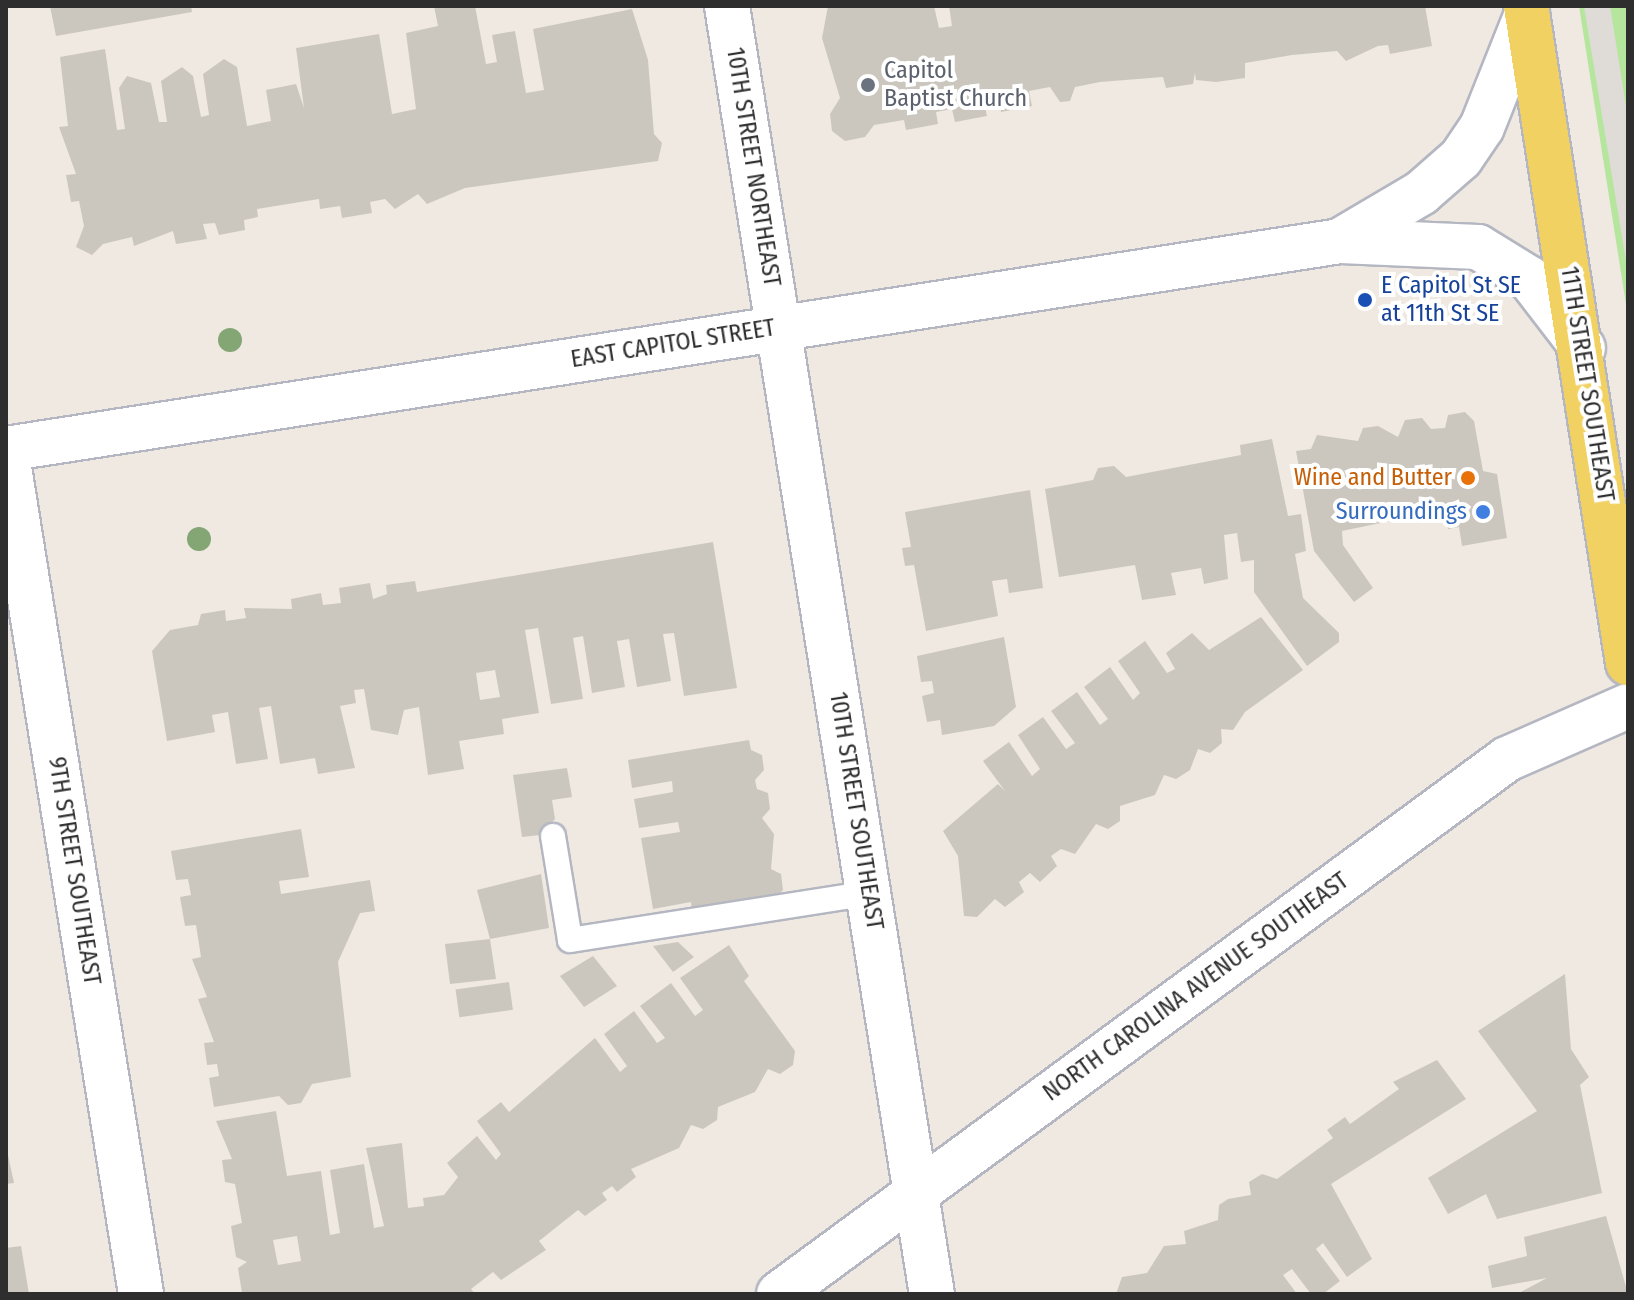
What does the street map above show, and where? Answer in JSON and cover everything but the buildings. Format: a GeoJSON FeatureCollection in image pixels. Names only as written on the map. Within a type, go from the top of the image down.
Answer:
{"type":"FeatureCollection","features":[{"type":"Feature","properties":{"kind":"main road","name":"11TH STREET SOUTHEAST"},"geometry":{"type":"LineString","coordinates":[[1526,10],[1583,348],[1628,663]]}},
{"type":"Feature","properties":{"kind":"street","name":"10TH STREET NORTHEAST"},"geometry":{"type":"LineString","coordinates":[[727,6],[778,328]]}},
{"type":"Feature","properties":{"kind":"street"},"geometry":{"type":"LineString","coordinates":[[1341,241],[1421,193],[1461,158],[1482,127],[1526,10]]}},
{"type":"Feature","properties":{"kind":"street","name":"EAST CAPITOL STREET"},"geometry":{"type":"LineString","coordinates":[[6,449],[1341,241]]}},
{"type":"Feature","properties":{"kind":"street"},"geometry":{"type":"LineString","coordinates":[[1341,241],[1478,247],[1530,279],[1583,348]]}},
{"type":"Feature","properties":{"kind":"street","name":"10TH STREET SOUTHEAST"},"geometry":{"type":"LineString","coordinates":[[778,328],[932,1294]]}},
{"type":"Feature","properties":{"kind":"street","name":"9TH STREET SOUTHEAST"},"geometry":{"type":"LineString","coordinates":[[6,449],[141,1294]]}},
{"type":"Feature","properties":{"kind":"street","name":"NORTH CAROLINA AVENUE SOUTHEAST"},"geometry":{"type":"LineString","coordinates":[[779,1294],[1507,759],[1628,706]]}},
{"type":"Feature","properties":{"kind":"lane"},"geometry":{"type":"LineString","coordinates":[[553,836],[570,940],[870,893]]}},
{"type":"Feature","properties":{"kind":"green space"},"geometry":{"type":"Polygon","coordinates":[[[1579,6],[1628,6],[1628,317],[1579,6]]]}},
{"type":"Feature","properties":{"kind":"shaded area"},"geometry":{"type":"Polygon","coordinates":[[[1584,6],[1610,6],[1628,119],[1628,273],[1584,6]]]}},
{"type":"Feature","properties":{"kind":"place","name":"Capitol Baptist Church"},"geometry":{"type":"Point","coordinates":[868,85]}},
{"type":"Feature","properties":{"kind":"place","name":"E Capitol St SE at 11th St SE"},"geometry":{"type":"Point","coordinates":[1365,300]}},
{"type":"Feature","properties":{"kind":"place","name":"Wine and Butter"},"geometry":{"type":"Point","coordinates":[1468,478]}},
{"type":"Feature","properties":{"kind":"place","name":"Surroundings"},"geometry":{"type":"Point","coordinates":[1483,512]}}]}
